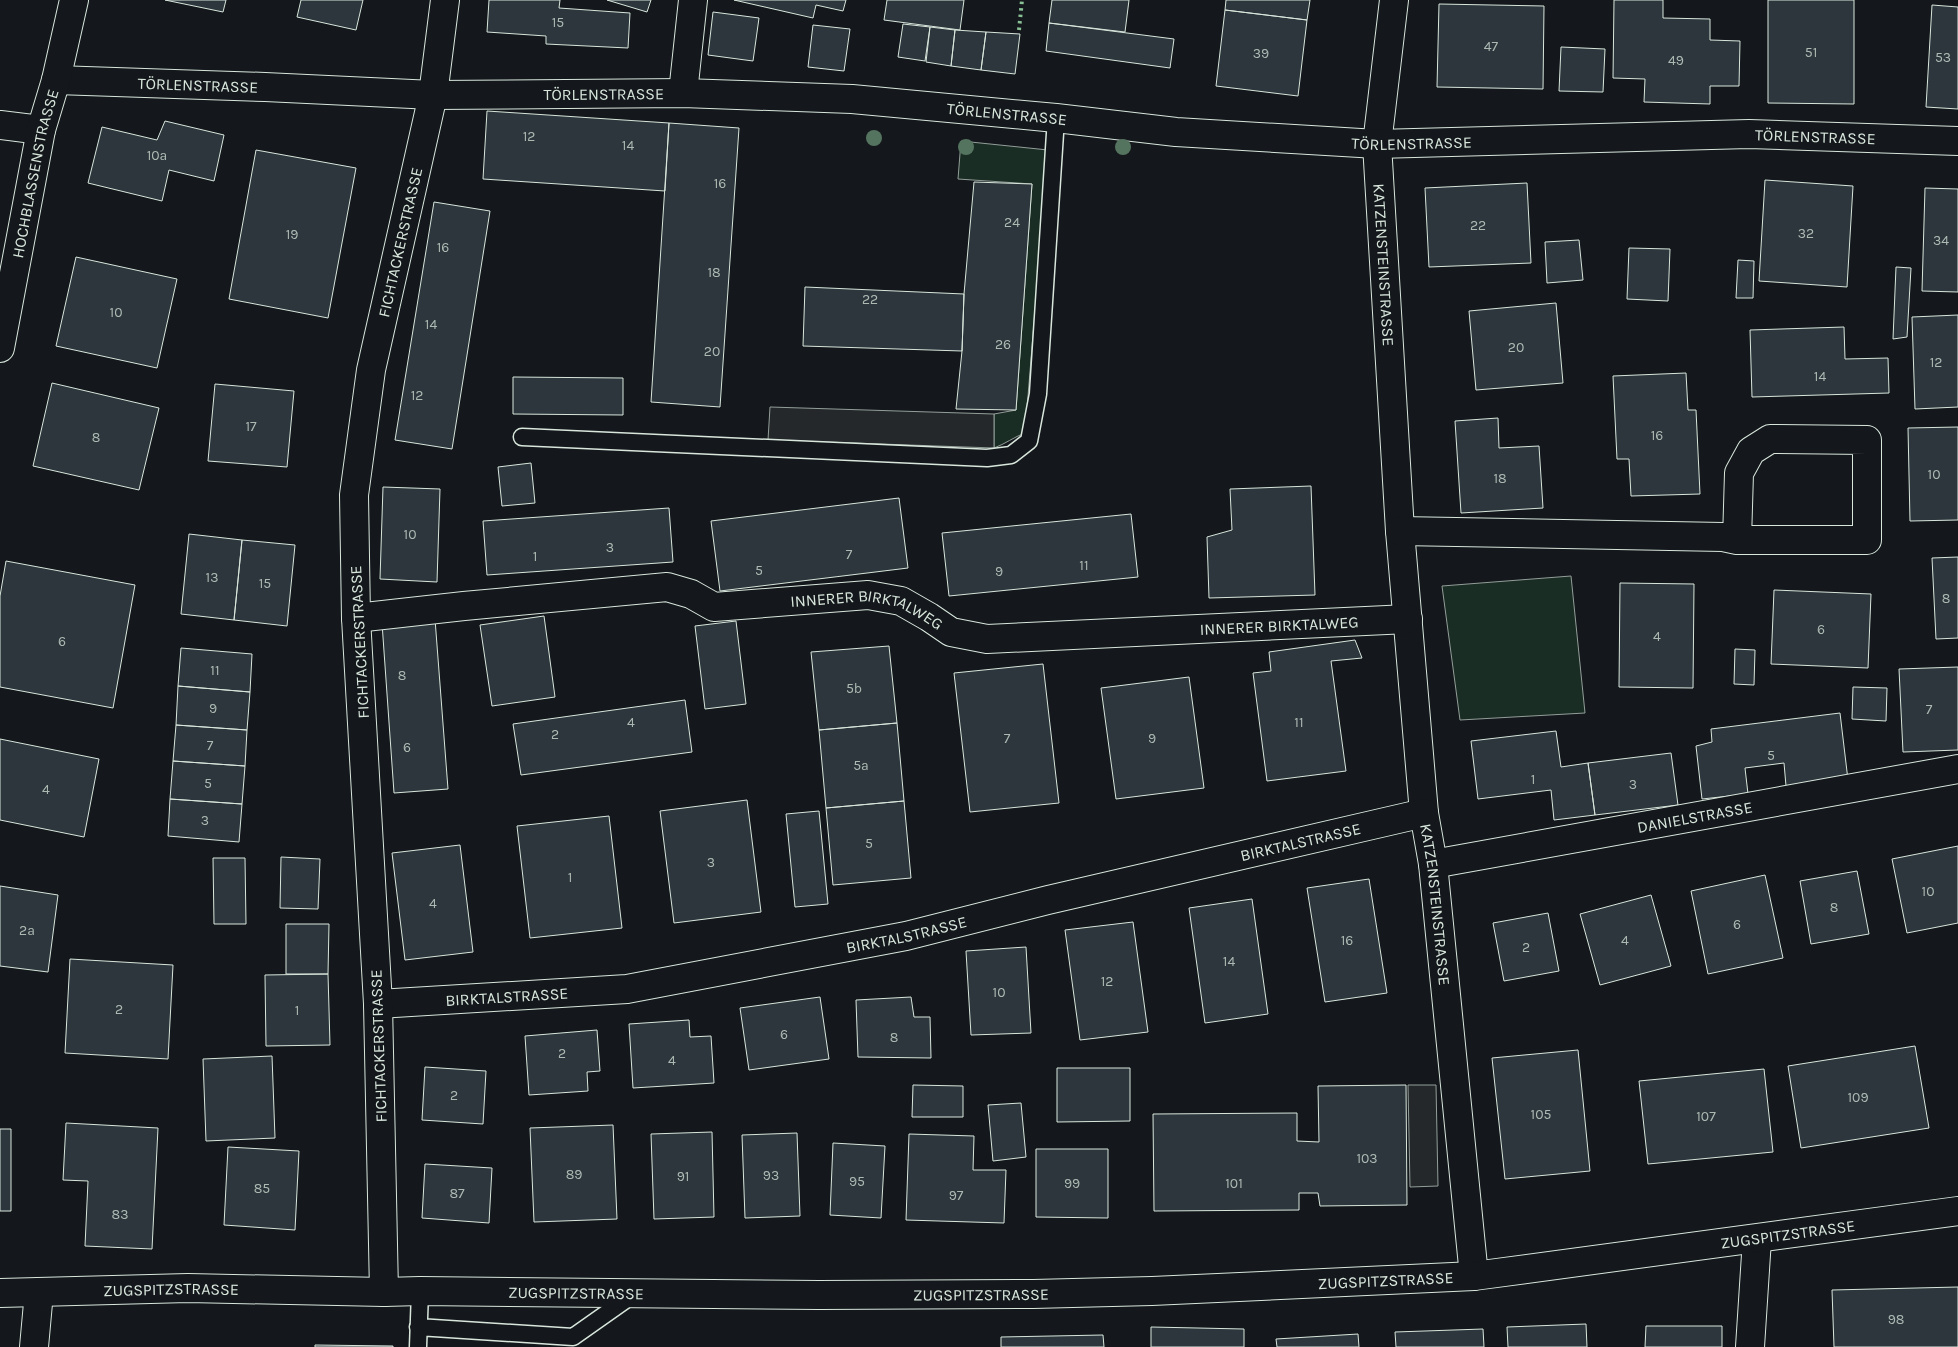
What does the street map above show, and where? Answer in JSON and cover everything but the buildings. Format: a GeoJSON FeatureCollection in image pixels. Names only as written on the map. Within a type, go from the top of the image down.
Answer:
{"type":"FeatureCollection","features":[{"type":"Feature","properties":{"kind":"street","name":"HOCHBLASSENSTRASSE"},"geometry":{"type":"LineString","coordinates":[[0,348],[41,130],[56,80],[74,0]]}},
{"type":"Feature","properties":{"kind":"street","name":"FICHTACKERSTRASSE"},"geometry":{"type":"LineString","coordinates":[[384,1292],[378,1004],[356,618],[354,495],[370,370],[433,96],[445,0]]}},
{"type":"Feature","properties":{"kind":"street"},"geometry":{"type":"LineString","coordinates":[[683,92],[693,0]]}},
{"type":"Feature","properties":{"kind":"street","name":"KATZENSTEINSTRASSE"},"geometry":{"type":"LineString","coordinates":[[1394,0],[1377,144],[1400,531],[1424,814],[1432,864],[1474,1276]]}},
{"type":"Feature","properties":{"kind":"street","name":"TÖRLENSTRASSE"},"geometry":{"type":"LineString","coordinates":[[56,80],[264,87],[433,96],[683,92],[852,99],[1056,118],[1176,132],[1377,144],[1749,134],[1958,141]]}},
{"type":"Feature","properties":{"kind":"street"},"geometry":{"type":"LineString","coordinates":[[0,125],[41,130]]}},
{"type":"Feature","properties":{"kind":"street"},"geometry":{"type":"LineString","coordinates":[[1400,531],[1723,537],[1737,540],[1867,540],[1867,440],[1770,439],[1751,451],[1739,473],[1737,540]]}},
{"type":"Feature","properties":{"kind":"street","name":"INNERER BIRKTALWEG"},"geometry":{"type":"LineString","coordinates":[[356,618],[667,587],[691,594],[714,607],[868,595],[901,601],[951,632],[987,639],[1408,619]]}},
{"type":"Feature","properties":{"kind":"street","name":"DANIELSTRASSE"},"geometry":{"type":"LineString","coordinates":[[1432,864],[1958,770]]}},
{"type":"Feature","properties":{"kind":"street","name":"BIRKTALSTRASSE"},"geometry":{"type":"LineString","coordinates":[[378,1004],[626,989],[906,936],[1048,900],[1424,814]]}},
{"type":"Feature","properties":{"kind":"street","name":"ZUGSPITZSTRASSE"},"geometry":{"type":"LineString","coordinates":[[0,1293],[188,1288],[634,1294],[1043,1294],[1241,1287],[1474,1276],[1958,1211]]}},
{"type":"Feature","properties":{"kind":"street"},"geometry":{"type":"LineString","coordinates":[[1750,1347],[1757,1239]]}},
{"type":"Feature","properties":{"kind":"street"},"geometry":{"type":"LineString","coordinates":[[34,1347],[39,1292]]}},
{"type":"Feature","properties":{"kind":"lane"},"geometry":{"type":"LineString","coordinates":[[522,437],[987,458],[1011,455],[1029,442],[1038,394],[1056,118]]}},
{"type":"Feature","properties":{"kind":"lane"},"geometry":{"type":"LineString","coordinates":[[418,1347],[420,1291]]}},
{"type":"Feature","properties":{"kind":"lane"},"geometry":{"type":"LineString","coordinates":[[418,1327],[573,1337],[634,1294]]}},
{"type":"Feature","properties":{"kind":"green space"},"geometry":{"type":"Polygon","coordinates":[[[961,141],[1048,150],[1025,433],[994,448],[994,414],[1016,410],[1032,184],[958,179],[961,141]]]}},
{"type":"Feature","properties":{"kind":"green space"},"geometry":{"type":"Polygon","coordinates":[[[1571,576],[1585,713],[1460,720],[1442,586],[1571,576]]]}},
{"type":"Feature","properties":{"kind":"shaded area"},"geometry":{"type":"Polygon","coordinates":[[[770,407],[994,414],[994,448],[768,440],[770,407]]]}},
{"type":"Feature","properties":{"kind":"shaded area"},"geometry":{"type":"Polygon","coordinates":[[[1408,1085],[1436,1085],[1438,1186],[1410,1187],[1408,1085]]]}},
{"type":"Feature","properties":{"kind":"hedge"},"geometry":{"type":"LineString","coordinates":[[1019,30],[1022,0]]}}]}
